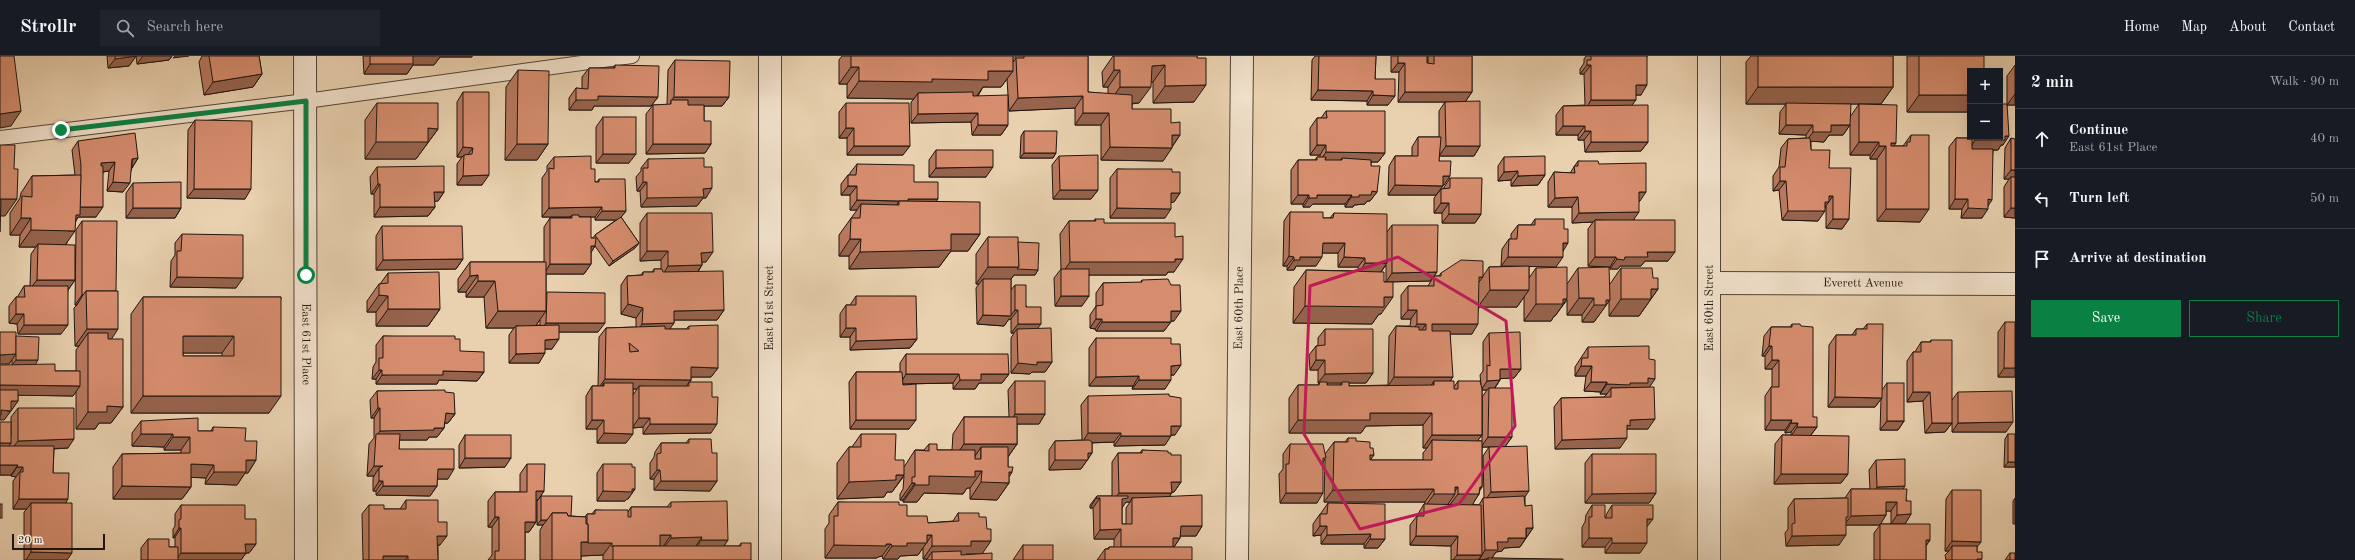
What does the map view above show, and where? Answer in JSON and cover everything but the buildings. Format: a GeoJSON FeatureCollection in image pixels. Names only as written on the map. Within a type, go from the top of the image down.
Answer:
{"type":"FeatureCollection","features":[{"type":"Feature","properties":{"kind":"street","name":"East 61st Place"},"geometry":{"type":"LineString","coordinates":[[305,56],[306,560]]}},
{"type":"Feature","properties":{"kind":"street","name":"East 61st Street"},"geometry":{"type":"LineString","coordinates":[[770,56],[770,560]]}},
{"type":"Feature","properties":{"kind":"street","name":"East 60th Place"},"geometry":{"type":"LineString","coordinates":[[1237,560],[1242,56]]}},
{"type":"Feature","properties":{"kind":"street","name":"East 60th Street"},"geometry":{"type":"LineString","coordinates":[[1709,56],[1709,560]]}},
{"type":"Feature","properties":{"kind":"street","name":"Everett Avenue"},"geometry":{"type":"LineString","coordinates":[[1710,283],[2015,284]]}},
{"type":"Feature","properties":{"kind":"lane"},"geometry":{"type":"LineString","coordinates":[[0,138],[306,101],[632,56]]}},
{"type":"Feature","properties":{"kind":"highlighted area"},"geometry":{"type":"Polygon","coordinates":[[[1398,257],[1506,321],[1515,426],[1459,504],[1360,529],[1304,434],[1310,286],[1398,257]]]}},
{"type":"Feature","properties":{"kind":"route"},"geometry":{"type":"LineString","coordinates":[[61,130],[306,101],[306,275]]}}]}
